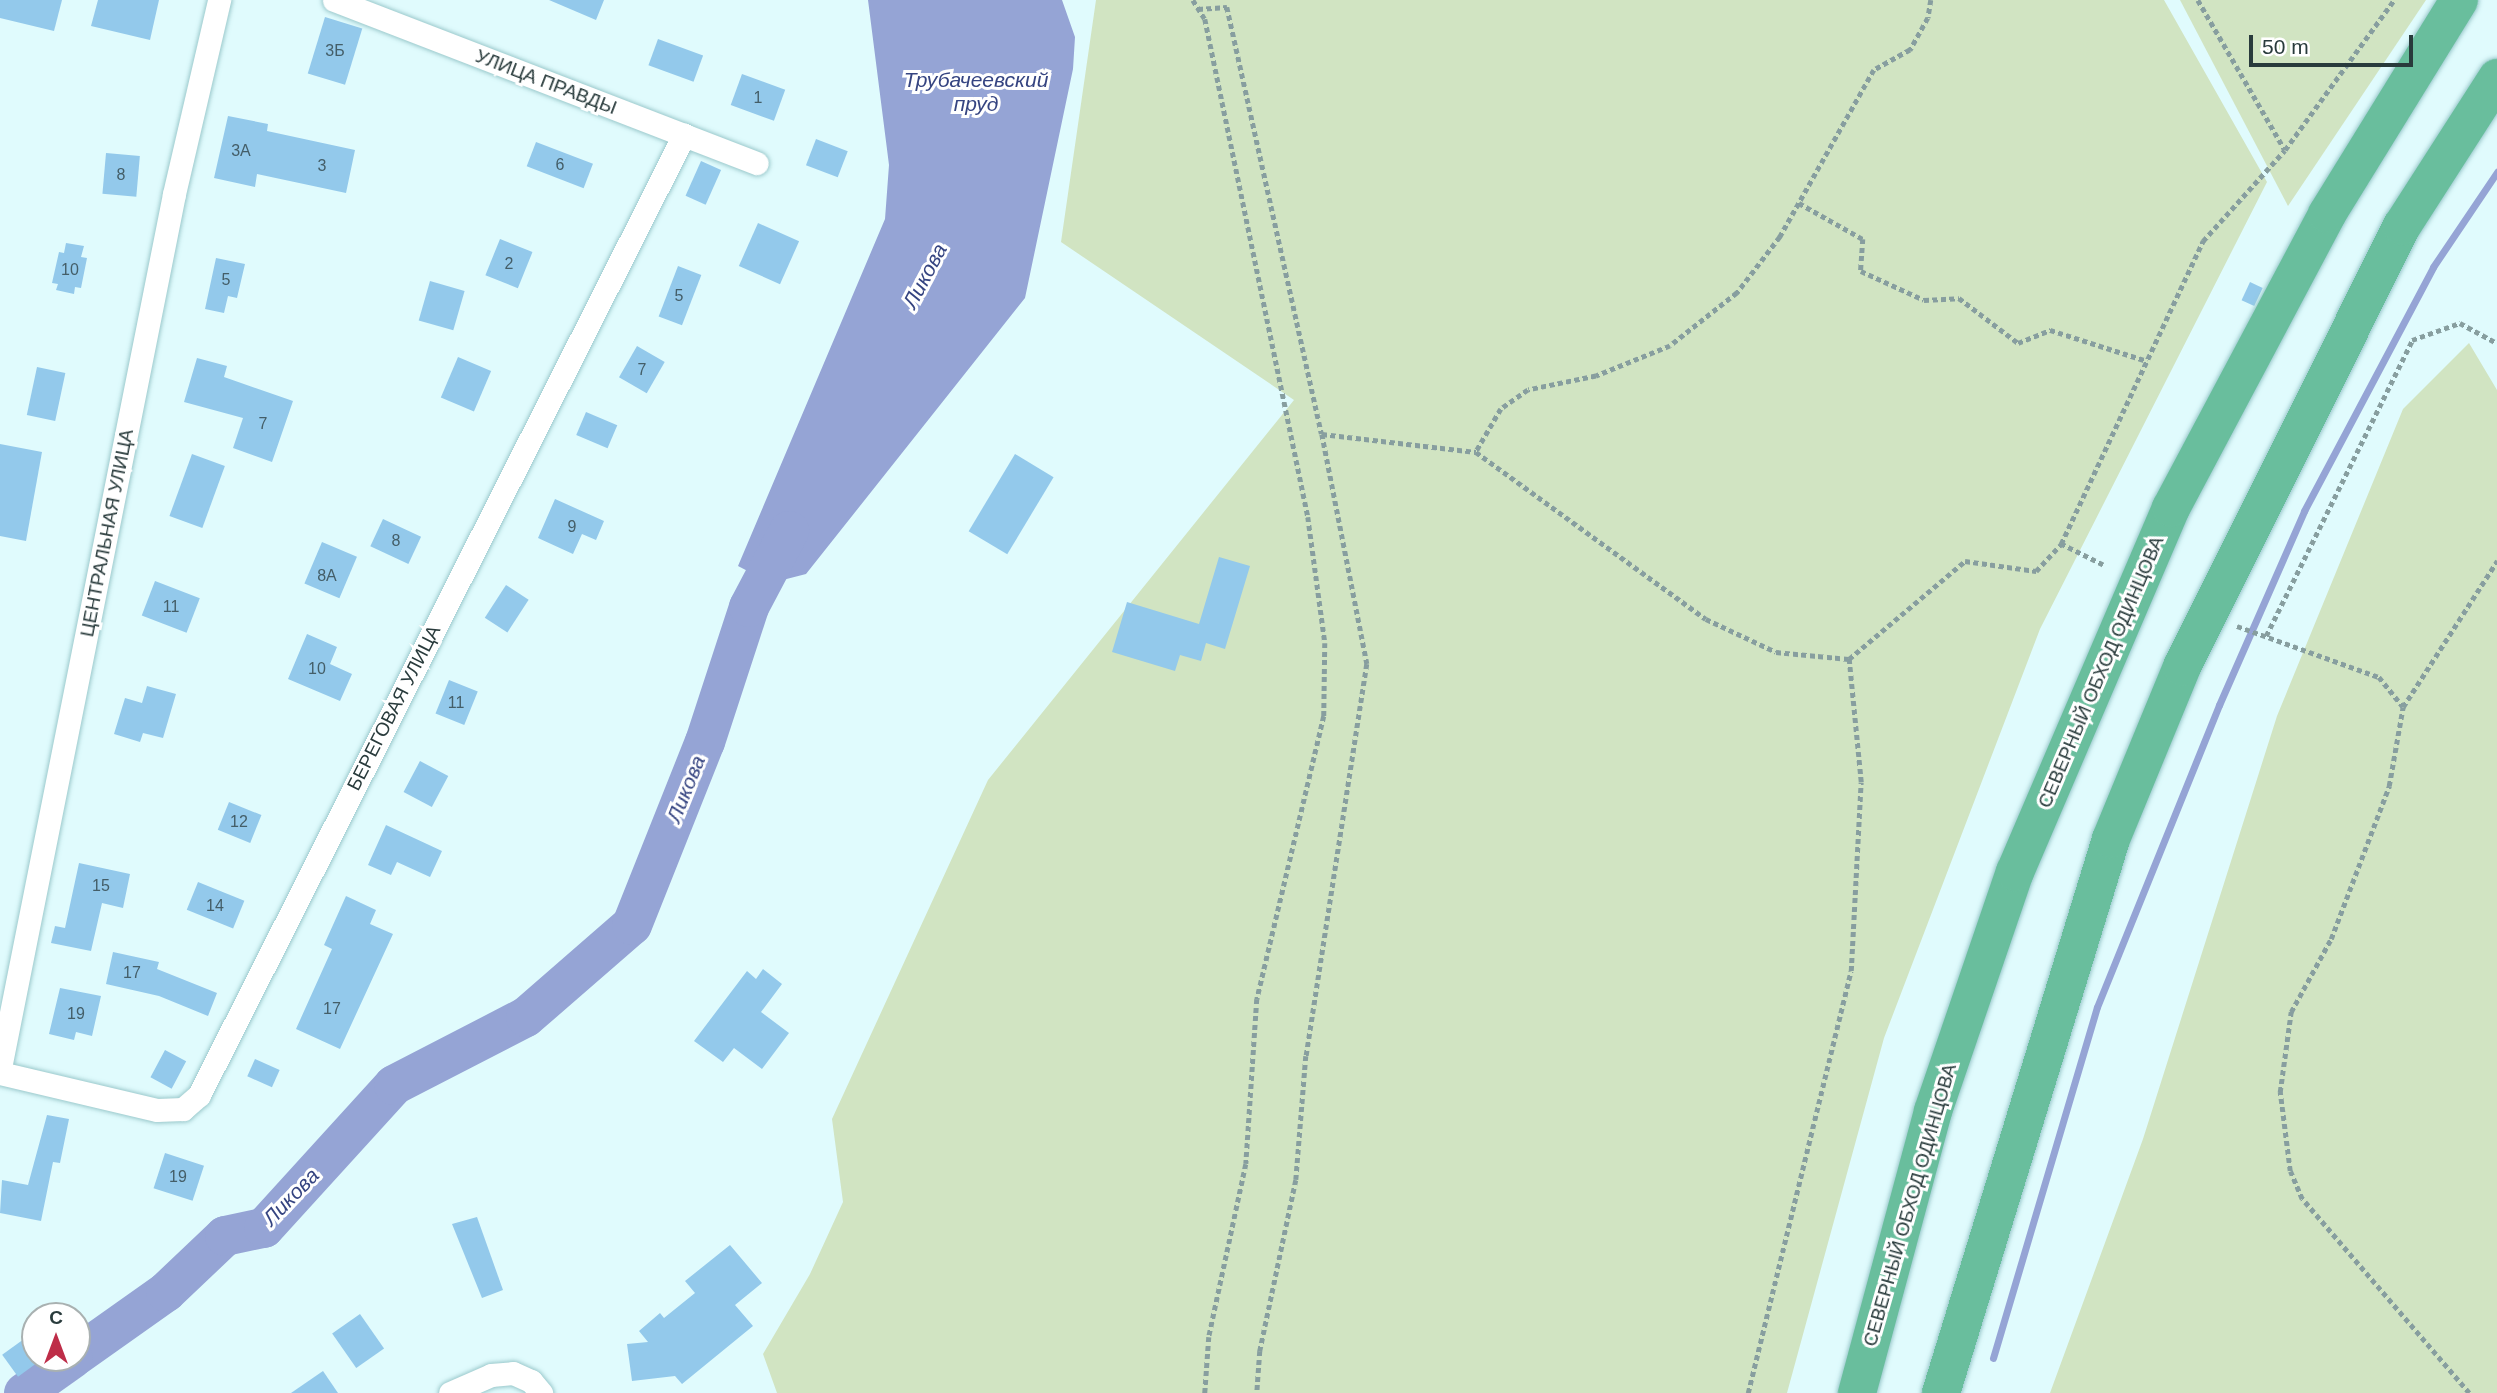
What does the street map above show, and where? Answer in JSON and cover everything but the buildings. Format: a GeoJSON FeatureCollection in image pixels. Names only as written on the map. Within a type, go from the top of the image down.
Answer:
{"type":"FeatureCollection","features":[{"type":"Feature","properties":{"kind":"highway","name":"СЕВЕРНЫЙ ОБХОД ОДИНЦОВА"},"geometry":{"type":"LineString","coordinates":[[1857,1393],[1933,1111],[2015,872],[2171,508],[2327,214],[2459,0]]}},
{"type":"Feature","properties":{"kind":"highway"},"geometry":{"type":"LineString","coordinates":[[1941,1393],[2111,839],[2182,667],[2402,226],[2497,78]]}},
{"type":"Feature","properties":{"kind":"street","name":"ЦЕНТРАЛЬНАЯ УЛИЦА"},"geometry":{"type":"LineString","coordinates":[[0,1071],[174,194],[219,0]]}},
{"type":"Feature","properties":{"kind":"street","name":"УЛИЦА ПРАВДЫ"},"geometry":{"type":"LineString","coordinates":[[334,0],[757,163]]}},
{"type":"Feature","properties":{"kind":"street","name":"БЕРЕГОВАЯ УЛИЦА"},"geometry":{"type":"LineString","coordinates":[[0,1071],[157,1110],[183,1109],[199,1095],[684,135]]}},
{"type":"Feature","properties":{"kind":"street"},"geometry":{"type":"LineString","coordinates":[[450,1393],[491,1374],[513,1373],[531,1381],[541,1393]]}},
{"type":"Feature","properties":{"kind":"path"},"geometry":{"type":"LineString","coordinates":[[1193,0],[1205,19],[1306,505],[1325,643],[1324,716],[1257,999],[1246,1164],[1209,1337],[1205,1393]]}},
{"type":"Feature","properties":{"kind":"path"},"geometry":{"type":"LineString","coordinates":[[1476,452],[1501,409],[1528,390],[1596,376],[1670,346],[1737,293],[1780,237],[1874,70],[1910,50],[1928,18],[1931,0]]}},
{"type":"Feature","properties":{"kind":"path"},"geometry":{"type":"LineString","coordinates":[[2198,0],[2285,150]]}},
{"type":"Feature","properties":{"kind":"path"},"geometry":{"type":"LineString","coordinates":[[1322,434],[1476,452],[1706,619],[1776,652],[1849,659],[1965,561],[2036,571],[2061,544],[2203,241],[2285,150],[2393,0]]}},
{"type":"Feature","properties":{"kind":"path"},"geometry":{"type":"LineString","coordinates":[[1198,9],[1227,7],[1322,434],[1367,664],[1306,1056],[1296,1180],[1260,1351],[1257,1393]]}},
{"type":"Feature","properties":{"kind":"path"},"geometry":{"type":"LineString","coordinates":[[1799,203],[1863,239],[1861,271],[1924,300],[1959,298],[2018,343],[2050,330],[2147,361]]}},
{"type":"Feature","properties":{"kind":"path"},"geometry":{"type":"LineString","coordinates":[[2266,636],[2412,341],[2460,323],[2497,344]]}},
{"type":"Feature","properties":{"kind":"path"},"geometry":{"type":"LineString","coordinates":[[2061,544],[2104,565]]}},
{"type":"Feature","properties":{"kind":"path"},"geometry":{"type":"LineString","coordinates":[[2469,1393],[2302,1199],[2290,1171],[2280,1092],[2291,1012],[2331,939],[2389,786],[2403,707],[2497,561]]}},
{"type":"Feature","properties":{"kind":"path"},"geometry":{"type":"LineString","coordinates":[[2237,626],[2379,677],[2403,707]]}},
{"type":"Feature","properties":{"kind":"path"},"geometry":{"type":"LineString","coordinates":[[1748,1393],[1851,971],[1861,782],[1849,659]]}},
{"type":"Feature","properties":{"kind":"green space"},"geometry":{"type":"Polygon","coordinates":[[[1096,0],[2164,0],[2267,182],[2040,629],[1884,1038],[1787,1393],[777,1393],[763,1354],[810,1274],[843,1202],[832,1119],[988,780],[1294,400],[1061,242],[1096,0]]]}},
{"type":"Feature","properties":{"kind":"green space"},"geometry":{"type":"Polygon","coordinates":[[[2180,0],[2426,0],[2288,206],[2180,0]]]}},
{"type":"Feature","properties":{"kind":"green space"},"geometry":{"type":"Polygon","coordinates":[[[2469,343],[2497,390],[2497,1393],[2050,1393],[2143,1139],[2277,716],[2403,409],[2469,343]]]}},
{"type":"Feature","properties":{"kind":"water","name":"Трубачеевский пруд"},"geometry":{"type":"Polygon","coordinates":[[[868,0],[1062,0],[1075,37],[1073,69],[1025,298],[806,574],[771,583],[738,566],[885,219],[889,165],[868,0]]]}},
{"type":"Feature","properties":{"kind":"waterway"},"geometry":{"type":"LineString","coordinates":[[1993,1358],[2097,1007],[2219,705],[2304,511],[2433,267],[2497,172]]}},
{"type":"Feature","properties":{"kind":"waterway","name":"Ликова"},"geometry":{"type":"LineString","coordinates":[[91,1345],[166,1292],[225,1236],[264,1228],[394,1085],[526,1017],[632,925],[705,742],[749,607],[789,531]]}},
{"type":"Feature","properties":{"kind":"waterway","name":"Ликова"},"geometry":{"type":"LineString","coordinates":[[24,1393],[53,1372]]}}]}
